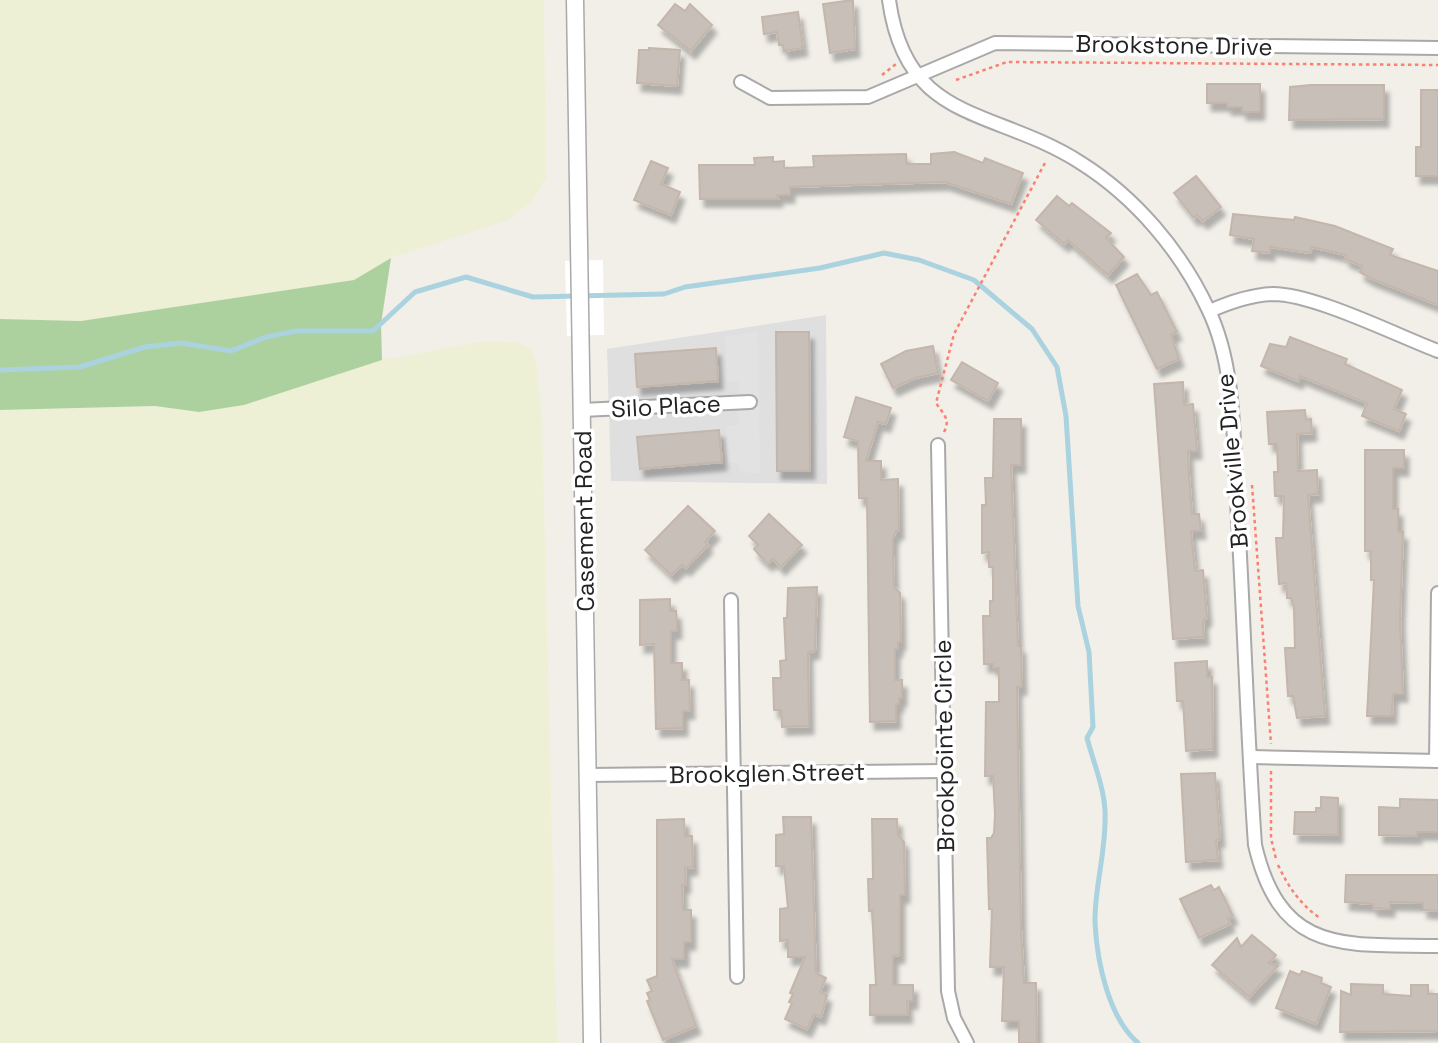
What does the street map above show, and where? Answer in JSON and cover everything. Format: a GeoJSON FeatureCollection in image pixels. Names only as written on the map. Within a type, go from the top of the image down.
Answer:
{"type":"FeatureCollection","features":[{"type":"Feature","properties":{"kind":"street","name":"Casement Road"},"geometry":{"type":"LineString","coordinates":[[575,0],[592,1043]]}},
{"type":"Feature","properties":{"kind":"street","name":"Brookville Drive"},"geometry":{"type":"LineString","coordinates":[[889,0],[897,43],[917,78],[953,105],[1052,146],[1082,164],[1137,207],[1194,282],[1210,311],[1229,394],[1255,845],[1266,885],[1285,912],[1307,930],[1336,942],[1438,946]]}},
{"type":"Feature","properties":{"kind":"street","name":"Brookstone Drive"},"geometry":{"type":"LineString","coordinates":[[741,82],[771,98],[868,97],[995,43],[1438,48]]}},
{"type":"Feature","properties":{"kind":"street"},"geometry":{"type":"LineString","coordinates":[[1210,311],[1251,296],[1273,294],[1301,298],[1438,351]]}},
{"type":"Feature","properties":{"kind":"street","name":"Silo Place"},"geometry":{"type":"LineString","coordinates":[[582,410],[750,402]]}},
{"type":"Feature","properties":{"kind":"street","name":"Brookpointe Circle"},"geometry":{"type":"LineString","coordinates":[[938,445],[948,991],[954,1018],[967,1043]]}},
{"type":"Feature","properties":{"kind":"street"},"geometry":{"type":"LineString","coordinates":[[1252,757],[1437,761],[1438,593]]}},
{"type":"Feature","properties":{"kind":"street"},"geometry":{"type":"LineString","coordinates":[[731,600],[737,977]]}},
{"type":"Feature","properties":{"kind":"street","name":"Brookglen Street"},"geometry":{"type":"LineString","coordinates":[[589,775],[944,771]]}},
{"type":"Feature","properties":{"kind":"path"},"geometry":{"type":"LineString","coordinates":[[878,80],[885,71],[905,60]]}},
{"type":"Feature","properties":{"kind":"path"},"geometry":{"type":"LineString","coordinates":[[956,79],[1007,62],[1438,65]]}},
{"type":"Feature","properties":{"kind":"path"},"geometry":{"type":"LineString","coordinates":[[938,445],[948,425],[945,412],[936,403],[954,334],[1045,168],[1052,146]]}},
{"type":"Feature","properties":{"kind":"path"},"geometry":{"type":"LineString","coordinates":[[1252,479],[1272,758],[1271,838],[1277,864],[1296,897],[1323,920]]}},
{"type":"Feature","properties":{"kind":"shaded area"},"geometry":{"type":"Polygon","coordinates":[[[826,315],[827,484],[611,481],[607,349],[826,315]]]}},
{"type":"Feature","properties":{"kind":"shaded area"},"geometry":{"type":"Polygon","coordinates":[[[758,331],[760,474],[739,470],[738,463],[728,463],[726,426],[738,425],[739,382],[727,381],[725,337],[758,331]]]}},
{"type":"Feature","properties":{"kind":"green space"},"geometry":{"type":"Polygon","coordinates":[[[0,0],[544,0],[546,178],[532,201],[508,220],[391,258],[354,280],[81,321],[0,319],[0,0]]]}},
{"type":"Feature","properties":{"kind":"green space"},"geometry":{"type":"Polygon","coordinates":[[[391,258],[381,324],[382,360],[244,405],[199,412],[155,406],[0,410],[0,319],[81,321],[354,280],[391,258]]]}},
{"type":"Feature","properties":{"kind":"green space"},"geometry":{"type":"Polygon","coordinates":[[[485,341],[517,343],[531,349],[536,362],[542,418],[557,1043],[0,1043],[0,410],[155,406],[199,412],[244,405],[382,360],[485,341]]]}},
{"type":"Feature","properties":{"kind":"pier"},"geometry":{"type":"Polygon","coordinates":[[[603,260],[604,335],[567,336],[565,261],[603,260]]]}},
{"type":"Feature","properties":{"kind":"building"},"geometry":{"type":"Polygon","coordinates":[[[853,0],[855,49],[830,53],[823,4],[853,0]]]}},
{"type":"Feature","properties":{"kind":"building"},"geometry":{"type":"Polygon","coordinates":[[[675,4],[685,11],[690,4],[712,25],[691,51],[658,25],[675,4]]]}},
{"type":"Feature","properties":{"kind":"building"},"geometry":{"type":"Polygon","coordinates":[[[798,12],[803,48],[784,51],[783,45],[779,45],[777,32],[764,34],[762,17],[798,12]]]}},
{"type":"Feature","properties":{"kind":"building"},"geometry":{"type":"Polygon","coordinates":[[[639,50],[680,50],[677,86],[637,83],[639,50]]]}},
{"type":"Feature","properties":{"kind":"building"},"geometry":{"type":"Polygon","coordinates":[[[1207,84],[1260,84],[1260,112],[1242,112],[1242,107],[1227,107],[1227,103],[1207,103],[1207,84]]]}},
{"type":"Feature","properties":{"kind":"building"},"geometry":{"type":"Polygon","coordinates":[[[1384,85],[1384,119],[1289,120],[1290,87],[1384,85]]]}},
{"type":"Feature","properties":{"kind":"building"},"geometry":{"type":"Polygon","coordinates":[[[1421,90],[1438,90],[1438,176],[1416,176],[1416,147],[1421,147],[1421,90]]]}},
{"type":"Feature","properties":{"kind":"building"},"geometry":{"type":"Polygon","coordinates":[[[954,152],[983,163],[985,158],[1023,173],[1011,204],[945,182],[790,187],[790,195],[777,195],[778,199],[700,199],[699,165],[755,165],[754,158],[773,157],[773,162],[784,161],[784,168],[814,167],[813,156],[906,154],[907,164],[931,164],[931,154],[954,152]]]}},
{"type":"Feature","properties":{"kind":"building"},"geometry":{"type":"Polygon","coordinates":[[[651,161],[668,168],[661,184],[680,192],[671,215],[634,200],[651,161]]]}},
{"type":"Feature","properties":{"kind":"building"},"geometry":{"type":"Polygon","coordinates":[[[1196,176],[1221,207],[1203,221],[1197,215],[1194,218],[1174,193],[1196,176]]]}},
{"type":"Feature","properties":{"kind":"building"},"geometry":{"type":"Polygon","coordinates":[[[1057,196],[1069,206],[1072,203],[1111,233],[1106,238],[1124,257],[1108,275],[1068,240],[1064,244],[1036,220],[1057,196]]]}},
{"type":"Feature","properties":{"kind":"building"},"geometry":{"type":"Polygon","coordinates":[[[1233,214],[1294,220],[1295,217],[1335,226],[1393,249],[1390,255],[1438,271],[1438,305],[1370,278],[1360,272],[1362,266],[1345,259],[1346,255],[1312,247],[1310,253],[1270,247],[1270,253],[1252,251],[1254,239],[1230,235],[1233,214]]]}},
{"type":"Feature","properties":{"kind":"building"},"geometry":{"type":"Polygon","coordinates":[[[1137,274],[1151,295],[1157,292],[1177,332],[1171,335],[1179,359],[1157,369],[1116,285],[1137,274]]]}},
{"type":"Feature","properties":{"kind":"building"},"geometry":{"type":"Polygon","coordinates":[[[776,332],[809,332],[810,471],[777,471],[776,332]]]}},
{"type":"Feature","properties":{"kind":"building"},"geometry":{"type":"Polygon","coordinates":[[[1290,337],[1347,359],[1345,364],[1402,390],[1394,409],[1406,414],[1399,431],[1362,416],[1367,403],[1300,376],[1298,381],[1261,366],[1270,344],[1286,347],[1290,337]]]}},
{"type":"Feature","properties":{"kind":"building"},"geometry":{"type":"Polygon","coordinates":[[[933,346],[938,373],[915,378],[893,388],[881,364],[906,351],[933,346]]]}},
{"type":"Feature","properties":{"kind":"building"},"geometry":{"type":"Polygon","coordinates":[[[716,348],[718,381],[637,387],[635,354],[716,348]]]}},
{"type":"Feature","properties":{"kind":"building"},"geometry":{"type":"Polygon","coordinates":[[[962,362],[998,383],[988,401],[951,380],[962,362]]]}},
{"type":"Feature","properties":{"kind":"building"},"geometry":{"type":"Polygon","coordinates":[[[1183,382],[1184,405],[1193,404],[1197,451],[1188,451],[1189,475],[1192,514],[1199,514],[1201,531],[1191,531],[1195,571],[1203,570],[1207,617],[1203,621],[1204,637],[1173,639],[1154,384],[1183,382]]]}},
{"type":"Feature","properties":{"kind":"building"},"geometry":{"type":"Polygon","coordinates":[[[856,397],[891,408],[886,424],[878,422],[866,461],[881,461],[881,480],[898,479],[899,531],[896,531],[893,538],[893,555],[894,587],[900,593],[901,642],[898,642],[898,649],[895,649],[895,680],[902,680],[902,698],[899,698],[899,704],[896,704],[896,721],[870,722],[867,498],[859,498],[858,441],[844,437],[856,397]]]}},
{"type":"Feature","properties":{"kind":"building"},"geometry":{"type":"Polygon","coordinates":[[[1305,410],[1306,420],[1311,419],[1312,433],[1297,434],[1298,471],[1317,470],[1318,494],[1308,495],[1325,716],[1297,718],[1293,696],[1288,696],[1285,648],[1295,648],[1294,608],[1291,598],[1287,598],[1286,583],[1279,584],[1276,538],[1283,538],[1284,496],[1275,496],[1277,444],[1269,444],[1267,412],[1305,410]]]}},
{"type":"Feature","properties":{"kind":"building"},"geometry":{"type":"Polygon","coordinates":[[[994,419],[1021,419],[1021,465],[1011,465],[1022,687],[1017,687],[1021,930],[1024,983],[1036,983],[1037,1043],[1019,1043],[1019,1021],[1002,1021],[1004,967],[990,967],[992,909],[989,909],[987,838],[991,838],[994,833],[995,814],[993,776],[985,776],[986,702],[999,702],[999,668],[993,668],[993,664],[984,664],[983,616],[990,616],[993,567],[989,567],[989,552],[982,553],[982,505],[986,505],[985,478],[993,478],[994,419]]]}},
{"type":"Feature","properties":{"kind":"building"},"geometry":{"type":"Polygon","coordinates":[[[719,430],[722,462],[640,469],[637,437],[719,430]]]}},
{"type":"Feature","properties":{"kind":"building"},"geometry":{"type":"Polygon","coordinates":[[[1365,450],[1404,450],[1404,468],[1393,468],[1393,509],[1398,509],[1398,532],[1403,532],[1400,619],[1403,694],[1393,694],[1392,716],[1367,716],[1374,580],[1371,580],[1371,551],[1365,551],[1365,450]]]}},
{"type":"Feature","properties":{"kind":"building"},"geometry":{"type":"Polygon","coordinates":[[[688,506],[715,531],[705,542],[708,545],[686,568],[682,565],[671,575],[645,550],[688,506]]]}},
{"type":"Feature","properties":{"kind":"building"},"geometry":{"type":"Polygon","coordinates":[[[769,514],[802,545],[781,567],[773,559],[768,563],[760,556],[754,549],[758,545],[749,536],[769,514]]]}},
{"type":"Feature","properties":{"kind":"building"},"geometry":{"type":"Polygon","coordinates":[[[817,587],[815,651],[808,652],[809,726],[782,727],[781,710],[774,710],[773,678],[781,678],[780,661],[786,660],[784,618],[787,618],[788,588],[817,587]]]}},
{"type":"Feature","properties":{"kind":"building"},"geometry":{"type":"Polygon","coordinates":[[[670,599],[670,611],[676,611],[677,622],[677,631],[671,631],[671,663],[682,663],[682,680],[689,680],[690,711],[683,711],[683,728],[656,729],[654,644],[640,645],[640,600],[670,599]]]}},
{"type":"Feature","properties":{"kind":"building"},"geometry":{"type":"Polygon","coordinates":[[[1207,661],[1207,677],[1212,677],[1213,749],[1186,751],[1183,701],[1177,701],[1175,663],[1207,661]]]}},
{"type":"Feature","properties":{"kind":"building"},"geometry":{"type":"Polygon","coordinates":[[[1215,773],[1220,839],[1216,840],[1218,860],[1186,862],[1181,774],[1215,773]]]}},
{"type":"Feature","properties":{"kind":"building"},"geometry":{"type":"Polygon","coordinates":[[[1321,797],[1338,798],[1338,835],[1294,834],[1295,812],[1316,812],[1316,808],[1321,808],[1321,797]]]}},
{"type":"Feature","properties":{"kind":"building"},"geometry":{"type":"Polygon","coordinates":[[[1400,799],[1438,800],[1438,832],[1417,832],[1417,836],[1379,835],[1379,807],[1400,808],[1400,799]]]}},
{"type":"Feature","properties":{"kind":"building"},"geometry":{"type":"Polygon","coordinates":[[[783,817],[811,817],[816,973],[826,978],[820,992],[827,995],[821,1017],[814,1014],[807,1029],[785,1019],[792,1003],[789,1002],[793,994],[790,993],[805,957],[788,957],[788,940],[780,941],[780,909],[788,908],[784,866],[776,866],[776,835],[784,834],[783,817]]]}},
{"type":"Feature","properties":{"kind":"building"},"geometry":{"type":"Polygon","coordinates":[[[684,819],[685,836],[692,836],[693,867],[685,868],[686,885],[682,885],[683,910],[691,910],[691,942],[684,942],[684,959],[672,959],[696,1026],[663,1040],[647,1001],[650,1000],[647,993],[652,991],[647,980],[657,976],[657,820],[684,819]]]}},
{"type":"Feature","properties":{"kind":"building"},"geometry":{"type":"Polygon","coordinates":[[[872,819],[897,819],[898,835],[904,842],[905,895],[900,895],[900,955],[893,956],[893,985],[913,985],[913,1001],[907,1001],[908,1015],[870,1015],[870,985],[876,985],[868,879],[873,879],[872,819]]]}},
{"type":"Feature","properties":{"kind":"building"},"geometry":{"type":"Polygon","coordinates":[[[1346,875],[1438,875],[1438,911],[1423,910],[1423,903],[1390,902],[1390,909],[1373,908],[1373,904],[1345,902],[1346,875]]]}},
{"type":"Feature","properties":{"kind":"building"},"geometry":{"type":"Polygon","coordinates":[[[1211,885],[1214,890],[1219,887],[1233,916],[1228,919],[1230,924],[1199,938],[1180,899],[1211,885]]]}},
{"type":"Feature","properties":{"kind":"building"},"geometry":{"type":"Polygon","coordinates":[[[1252,935],[1276,955],[1269,963],[1278,966],[1249,997],[1212,965],[1237,938],[1241,947],[1252,935]]]}},
{"type":"Feature","properties":{"kind":"building"},"geometry":{"type":"Polygon","coordinates":[[[1290,971],[1300,975],[1302,971],[1322,978],[1321,983],[1331,987],[1316,1024],[1276,1008],[1290,971]]]}},
{"type":"Feature","properties":{"kind":"building"},"geometry":{"type":"Polygon","coordinates":[[[1351,984],[1383,985],[1383,994],[1411,996],[1411,985],[1428,985],[1428,994],[1438,994],[1438,1031],[1340,1032],[1341,991],[1351,995],[1351,984]]]}},
{"type":"Feature","properties":{"kind":"waterway"},"geometry":{"type":"LineString","coordinates":[[0,370],[80,367],[145,347],[181,343],[231,351],[266,337],[296,331],[373,331],[415,292],[466,277],[533,297],[664,294],[685,287],[820,268],[884,253],[919,260],[974,280],[1032,329],[1057,367],[1066,416],[1078,606],[1089,652],[1093,727],[1087,738],[1105,811],[1095,910],[1096,938],[1112,1004],[1119,1019],[1138,1043]]}}]}
